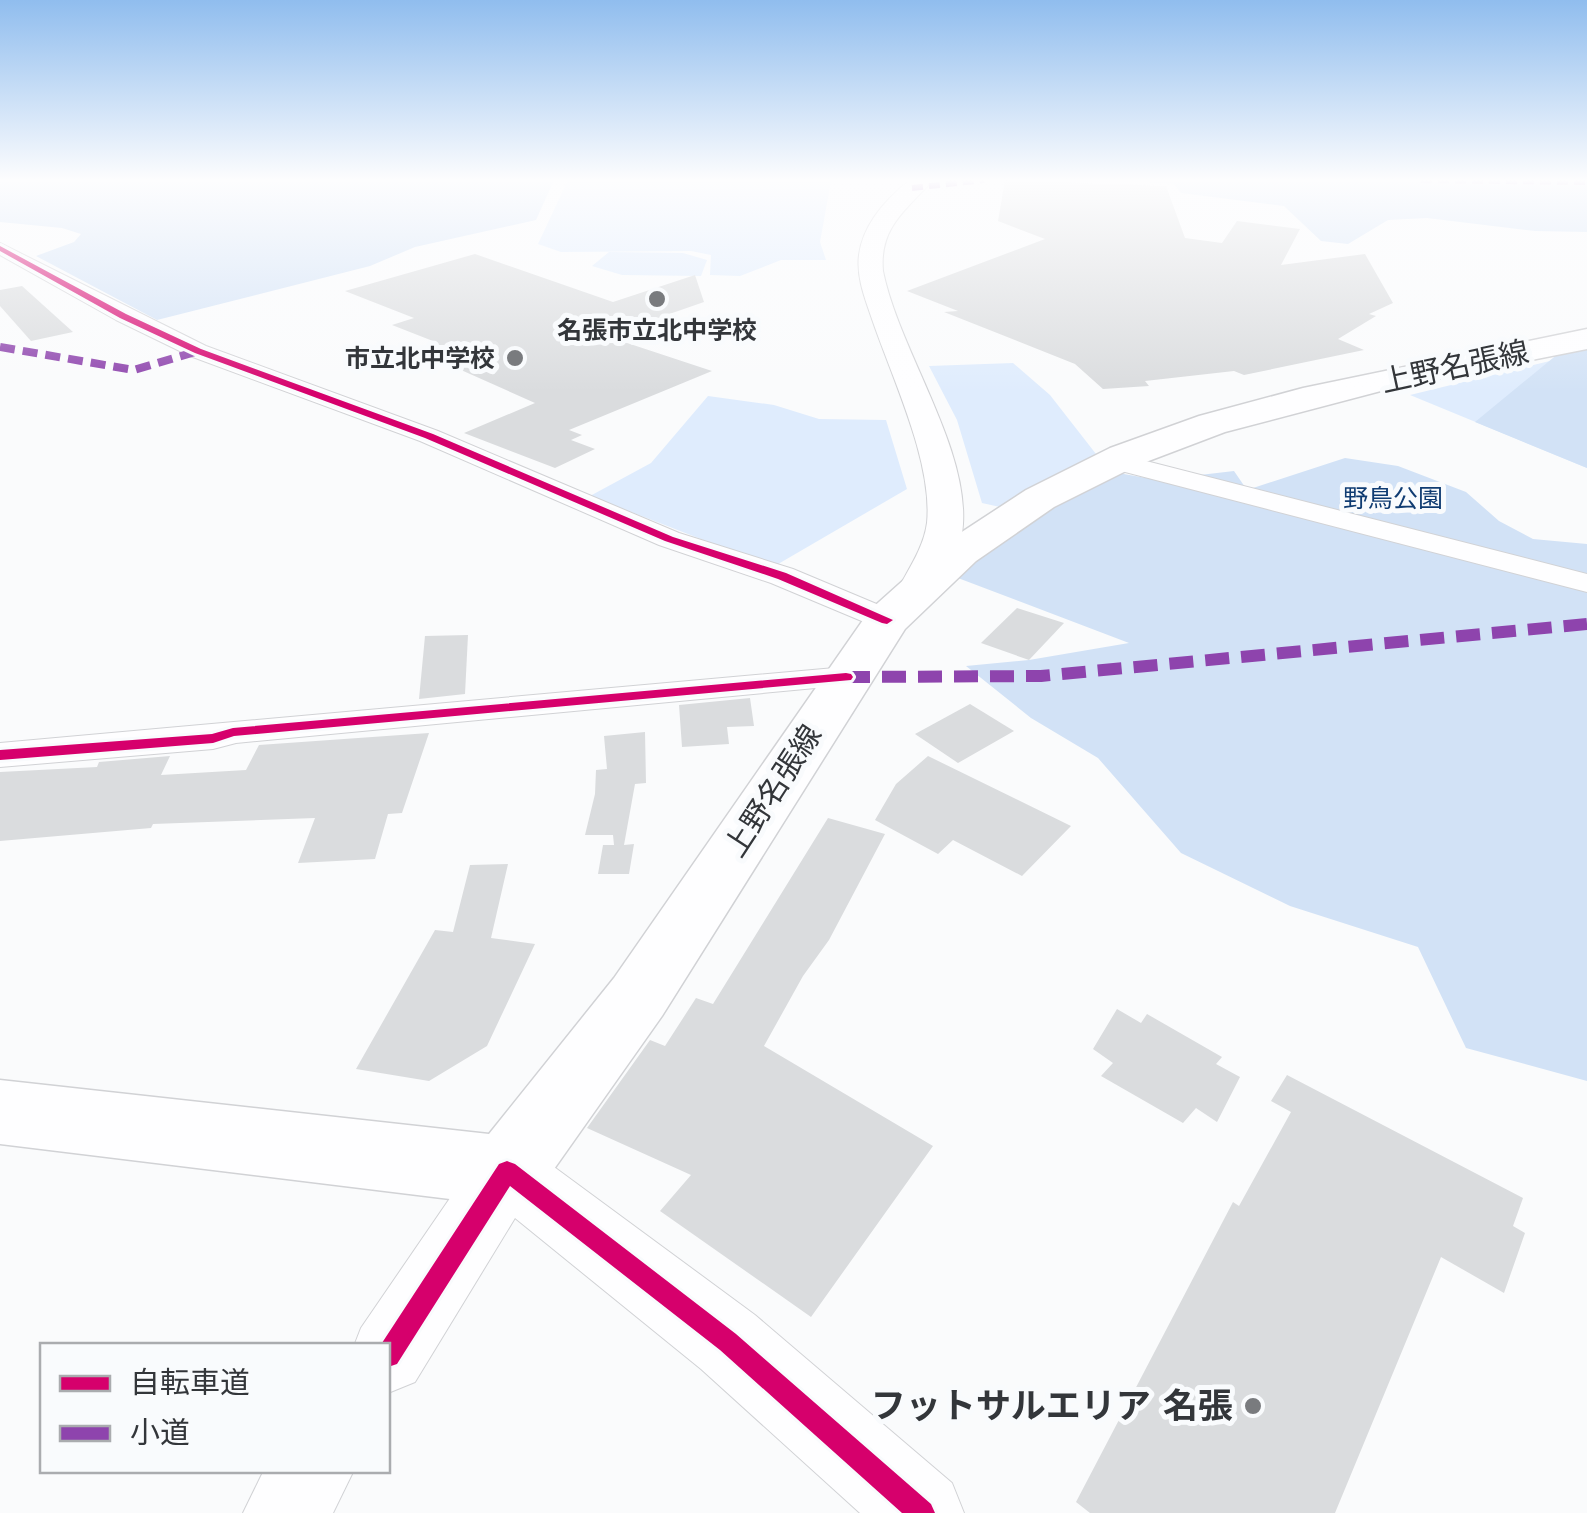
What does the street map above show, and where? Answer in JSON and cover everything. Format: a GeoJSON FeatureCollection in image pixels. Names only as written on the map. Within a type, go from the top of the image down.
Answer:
{"type":"FeatureCollection","features":[{"type":"Feature","properties":{"kind":"main road","name":"上野名張線"},"geometry":{"type":"LineString","coordinates":[[508,1171],[638,997],[846,678],[903,604],[1016,512],[1111,460],[1187,430],[1271,405],[1587,338]]}},
{"type":"Feature","properties":{"kind":"main road"},"geometry":{"type":"LineString","coordinates":[[0,1112],[508,1171]]}},
{"type":"Feature","properties":{"kind":"street"},"geometry":{"type":"LineString","coordinates":[[5,251],[198,352],[428,436],[652,532],[782,576],[903,604],[942,536],[946,518],[932,460],[870,268],[872,251]]}},
{"type":"Feature","properties":{"kind":"street"},"geometry":{"type":"LineString","coordinates":[[1111,460],[1587,583]]}},
{"type":"Feature","properties":{"kind":"street"},"geometry":{"type":"LineString","coordinates":[[0,755],[846,678]]}},
{"type":"Feature","properties":{"kind":"street"},"geometry":{"type":"LineString","coordinates":[[390,1352],[508,1171],[728,1342],[922,1513]]}},
{"type":"Feature","properties":{"kind":"street"},"geometry":{"type":"LineString","coordinates":[[285,1513],[310,1473]]}},
{"type":"Feature","properties":{"kind":"shaded area"},"geometry":{"type":"Polygon","coordinates":[[[557,251],[823,251],[826,260],[781,260],[740,276],[710,275],[711,255],[691,251],[557,251]]]}},
{"type":"Feature","properties":{"kind":"shaded area"},"geometry":{"type":"Polygon","coordinates":[[[609,252],[683,253],[707,260],[701,276],[622,275],[592,266],[609,252]]]}},
{"type":"Feature","properties":{"kind":"shaded area","name":"野鳥公園"},"geometry":{"type":"Polygon","coordinates":[[[1587,352],[1587,468],[1410,395],[1587,352]]]}},
{"type":"Feature","properties":{"kind":"shaded area"},"geometry":{"type":"Polygon","coordinates":[[[1013,363],[1050,395],[1096,454],[1000,507],[982,503],[957,420],[929,366],[1013,363]]]}},
{"type":"Feature","properties":{"kind":"shaded area"},"geometry":{"type":"Polygon","coordinates":[[[708,396],[774,405],[819,419],[886,420],[907,489],[773,567],[590,496],[651,463],[708,396]]]}},
{"type":"Feature","properties":{"kind":"green space"},"geometry":{"type":"Polygon","coordinates":[[[51,251],[406,251],[370,266],[157,320],[36,256],[51,251]]]}},
{"type":"Feature","properties":{"kind":"green space","name":"野鳥公園"},"geometry":{"type":"Polygon","coordinates":[[[1587,347],[1587,468],[1475,422],[1559,353],[1587,347]]]}},
{"type":"Feature","properties":{"kind":"green space"},"geometry":{"type":"Polygon","coordinates":[[[1345,458],[1398,466],[1466,492],[1499,521],[1533,539],[1587,544],[1587,1081],[1466,1048],[1418,947],[1290,906],[1181,853],[1098,758],[1031,718],[966,666],[1129,643],[950,575],[1080,484],[1113,472],[1157,480],[1234,471],[1247,490],[1345,458]]]}},
{"type":"Feature","properties":{"kind":"building"},"geometry":{"type":"Polygon","coordinates":[[[1014,251],[1289,251],[1281,265],[1365,254],[1393,303],[1369,314],[1376,316],[1338,339],[1364,350],[1244,375],[1234,371],[1145,381],[1149,386],[1103,389],[1075,364],[944,312],[958,311],[907,291],[1014,251]]]}},
{"type":"Feature","properties":{"kind":"building"},"geometry":{"type":"Polygon","coordinates":[[[475,254],[613,302],[695,275],[704,302],[606,336],[712,371],[569,430],[582,435],[571,440],[595,449],[555,468],[464,433],[535,403],[416,350],[438,343],[392,325],[414,318],[345,291],[475,254]]]}},
{"type":"Feature","properties":{"kind":"building"},"geometry":{"type":"Polygon","coordinates":[[[22,286],[73,332],[31,341],[0,306],[0,290],[22,286]]]}},
{"type":"Feature","properties":{"kind":"building"},"geometry":{"type":"Polygon","coordinates":[[[1017,608],[1064,623],[1029,660],[981,643],[1017,608]]]}},
{"type":"Feature","properties":{"kind":"building"},"geometry":{"type":"Polygon","coordinates":[[[468,635],[465,694],[419,699],[425,636],[468,635]]]}},
{"type":"Feature","properties":{"kind":"building"},"geometry":{"type":"Polygon","coordinates":[[[750,698],[754,726],[727,727],[729,744],[682,747],[679,705],[750,698]]]}},
{"type":"Feature","properties":{"kind":"building"},"geometry":{"type":"Polygon","coordinates":[[[970,704],[1014,731],[958,763],[915,734],[970,704]]]}},
{"type":"Feature","properties":{"kind":"building"},"geometry":{"type":"Polygon","coordinates":[[[645,732],[646,783],[635,784],[624,845],[634,844],[629,874],[598,874],[603,845],[614,845],[613,835],[585,835],[595,794],[596,770],[607,769],[604,736],[645,732]]]}},
{"type":"Feature","properties":{"kind":"building"},"geometry":{"type":"Polygon","coordinates":[[[429,733],[402,813],[388,814],[375,859],[298,863],[315,818],[153,824],[151,828],[0,841],[0,772],[97,767],[99,762],[170,756],[161,775],[246,770],[259,745],[429,733]]]}},
{"type":"Feature","properties":{"kind":"building"},"geometry":{"type":"Polygon","coordinates":[[[928,756],[1071,826],[1022,876],[953,840],[938,854],[875,820],[896,784],[928,756]]]}},
{"type":"Feature","properties":{"kind":"building"},"geometry":{"type":"Polygon","coordinates":[[[828,818],[885,834],[829,940],[803,976],[764,1046],[933,1146],[811,1317],[660,1211],[691,1175],[587,1128],[650,1040],[665,1046],[696,998],[713,1004],[828,818]]]}},
{"type":"Feature","properties":{"kind":"building"},"geometry":{"type":"Polygon","coordinates":[[[508,864],[491,938],[535,944],[487,1046],[429,1081],[356,1069],[435,930],[453,932],[470,865],[508,864]]]}},
{"type":"Feature","properties":{"kind":"building"},"geometry":{"type":"Polygon","coordinates":[[[1117,1009],[1141,1023],[1147,1014],[1222,1057],[1216,1064],[1240,1077],[1217,1122],[1196,1108],[1183,1123],[1101,1076],[1113,1063],[1093,1049],[1117,1009]]]}},
{"type":"Feature","properties":{"kind":"building","name":"フットサルエリア 名張"},"geometry":{"type":"Polygon","coordinates":[[[1287,1075],[1523,1198],[1513,1226],[1525,1233],[1504,1293],[1441,1257],[1335,1513],[1090,1513],[1076,1502],[1233,1202],[1239,1206],[1291,1112],[1271,1101],[1287,1075]]]}},
{"type":"Feature","properties":{"kind":"marked path"},"geometry":{"type":"LineString","coordinates":[[0,347],[134,370],[198,351]]}},
{"type":"Feature","properties":{"kind":"marked path"},"geometry":{"type":"LineString","coordinates":[[846,677],[1041,676],[1587,624]]}},
{"type":"Feature","properties":{"kind":"cycle path"},"geometry":{"type":"LineString","coordinates":[[5,251],[123,316],[198,351],[429,436],[669,539],[782,576],[887,620]]}},
{"type":"Feature","properties":{"kind":"cycle path"},"geometry":{"type":"LineString","coordinates":[[0,755],[846,677]]}},
{"type":"Feature","properties":{"kind":"cycle path"},"geometry":{"type":"LineString","coordinates":[[390,1352],[507,1171],[728,1342],[922,1513]]}},
{"type":"Feature","properties":{"kind":"place","name":"名張市立北中学校"},"geometry":{"type":"Point","coordinates":[657,299]}},
{"type":"Feature","properties":{"kind":"place","name":"市立北中学校"},"geometry":{"type":"Point","coordinates":[515,358]}},
{"type":"Feature","properties":{"kind":"place","name":"フットサルエリア 名張"},"geometry":{"type":"Point","coordinates":[1253,1406]}}]}
